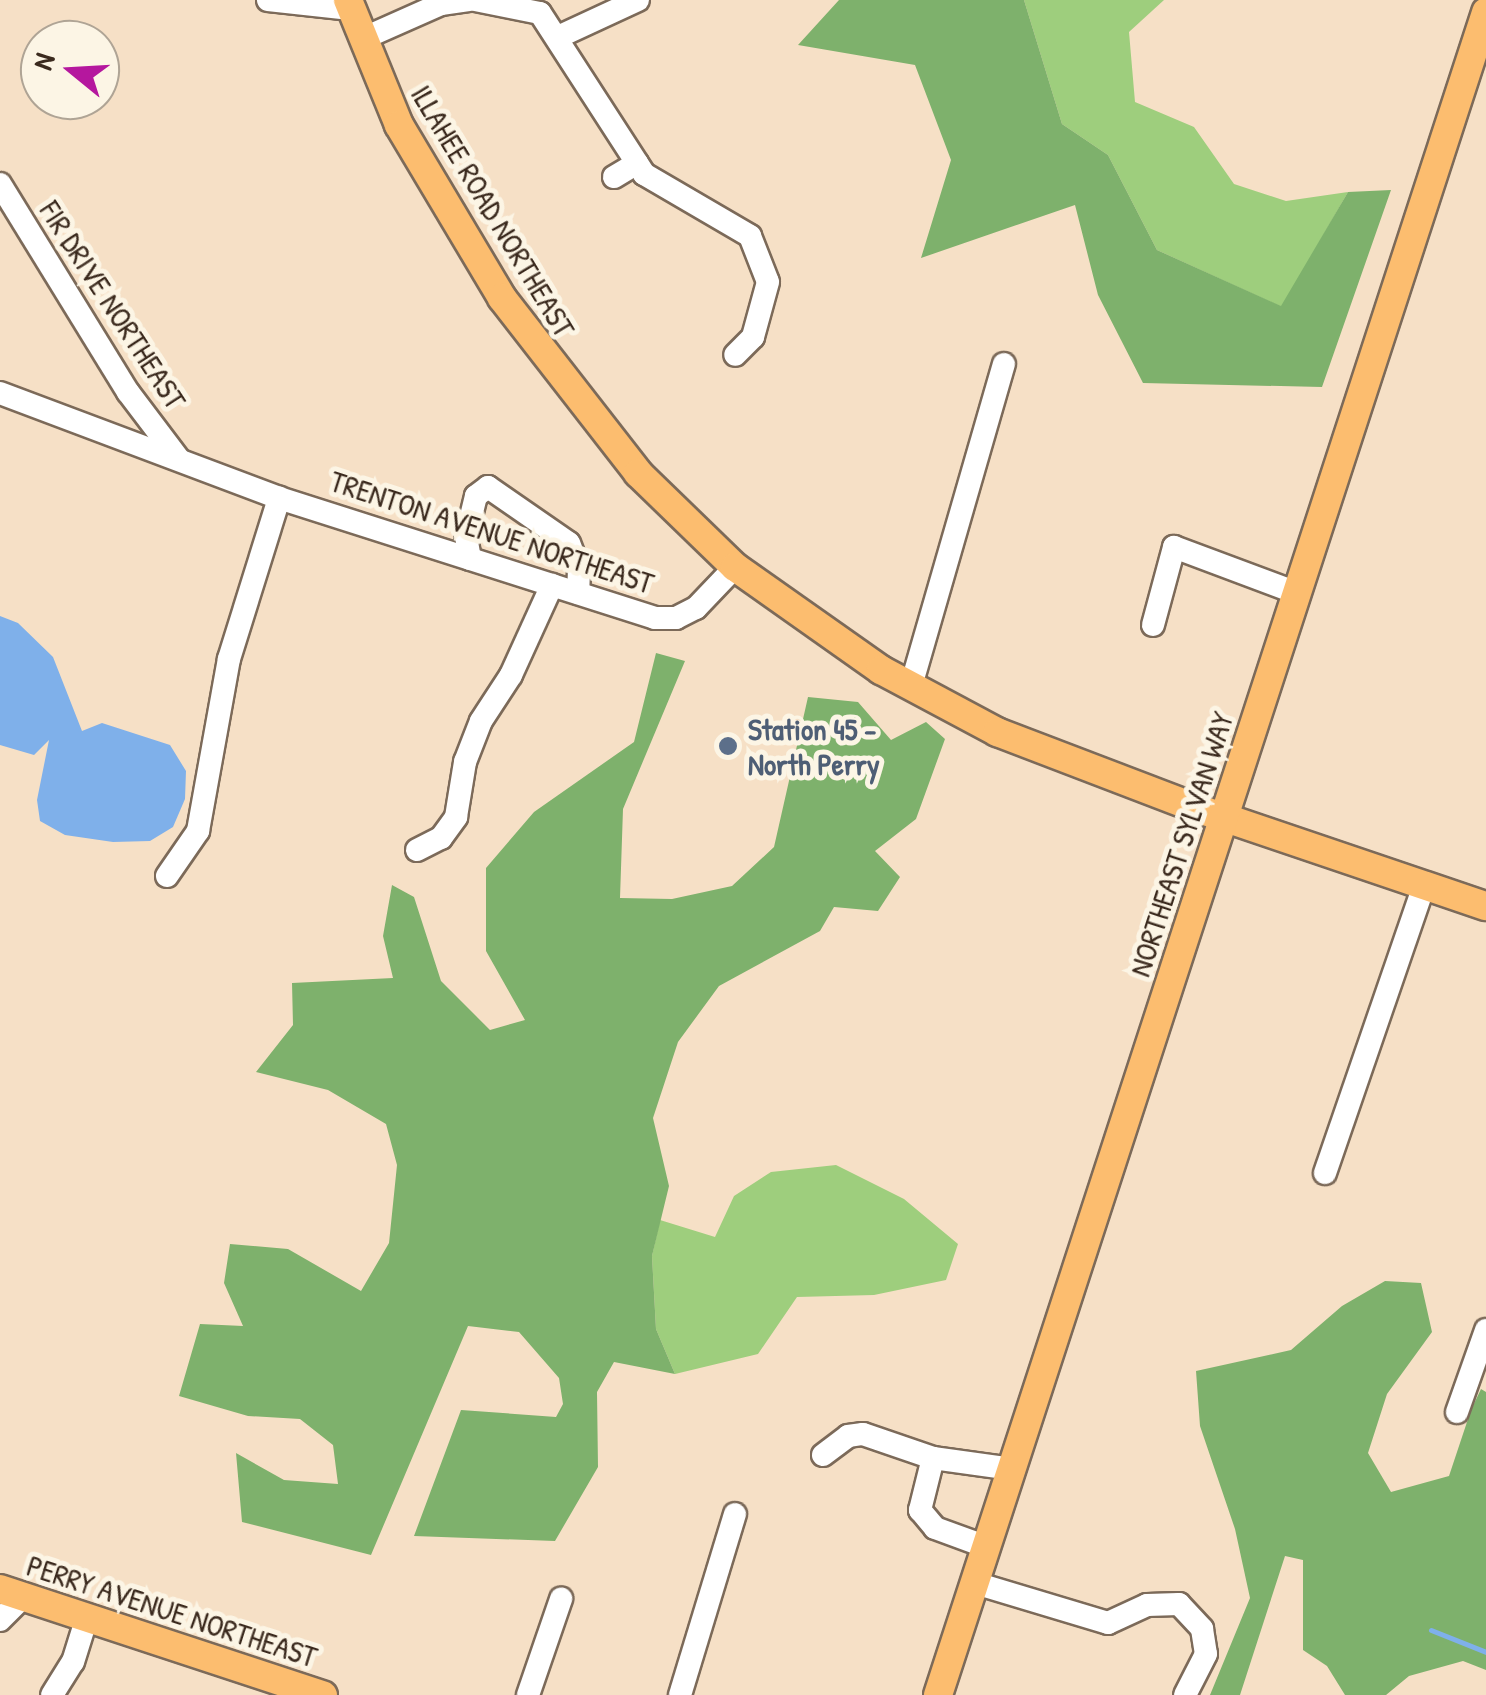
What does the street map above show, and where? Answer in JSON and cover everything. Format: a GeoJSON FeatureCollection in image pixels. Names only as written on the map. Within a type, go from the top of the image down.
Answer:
{"type":"FeatureCollection","features":[{"type":"Feature","properties":{"kind":"main road","name":"ILLAHEE ROAD NORTHEAST"},"geometry":{"type":"LineString","coordinates":[[350,4],[362,40],[415,154],[529,338],[638,473],[735,568]]}},
{"type":"Feature","properties":{"kind":"main road","name":"NORTHEAST SYLVAN WAY"},"geometry":{"type":"LineString","coordinates":[[938,1695],[1486,12]]}},
{"type":"Feature","properties":{"kind":"main road"},"geometry":{"type":"LineString","coordinates":[[735,568],[911,686],[1043,751],[1486,906]]}},
{"type":"Feature","properties":{"kind":"main road","name":"PERRY AVENUE NORTHEAST"},"geometry":{"type":"LineString","coordinates":[[12,1592],[323,1695]]}},
{"type":"Feature","properties":{"kind":"street"},"geometry":{"type":"LineString","coordinates":[[268,0],[350,4]]}},
{"type":"Feature","properties":{"kind":"street"},"geometry":{"type":"LineString","coordinates":[[362,40],[441,4],[472,0],[540,13],[652,183],[730,219],[762,258],[768,282],[763,311],[753,338],[736,355]]}},
{"type":"Feature","properties":{"kind":"street"},"geometry":{"type":"LineString","coordinates":[[558,37],[638,0]]}},
{"type":"Feature","properties":{"kind":"street"},"geometry":{"type":"LineString","coordinates":[[614,176],[637,163]]}},
{"type":"Feature","properties":{"kind":"street","name":"FIR DRIVE NORTHEAST"},"geometry":{"type":"LineString","coordinates":[[0,184],[128,392],[178,458]]}},
{"type":"Feature","properties":{"kind":"street"},"geometry":{"type":"LineString","coordinates":[[911,686],[1004,364]]}},
{"type":"Feature","properties":{"kind":"street","name":"TRENTON AVENUE NORTHEAST"},"geometry":{"type":"LineString","coordinates":[[0,393],[279,498],[655,618],[676,618],[696,608],[735,568]]}},
{"type":"Feature","properties":{"kind":"street"},"geometry":{"type":"LineString","coordinates":[[470,559],[466,537],[476,496],[488,487],[569,543],[579,569],[578,594]]}},
{"type":"Feature","properties":{"kind":"street"},"geometry":{"type":"LineString","coordinates":[[168,876],[198,830],[225,674],[279,498]]}},
{"type":"Feature","properties":{"kind":"street"},"geometry":{"type":"LineString","coordinates":[[1153,625],[1174,547],[1296,593]]}},
{"type":"Feature","properties":{"kind":"street"},"geometry":{"type":"LineString","coordinates":[[416,850],[441,838],[456,817],[481,721],[511,675],[552,585]]}},
{"type":"Feature","properties":{"kind":"street"},"geometry":{"type":"LineString","coordinates":[[1325,1173],[1424,885]]}},
{"type":"Feature","properties":{"kind":"street"},"geometry":{"type":"LineString","coordinates":[[1457,1412],[1486,1330]]}},
{"type":"Feature","properties":{"kind":"street"},"geometry":{"type":"LineString","coordinates":[[823,1455],[830,1446],[862,1434],[934,1458],[1012,1469]]}},
{"type":"Feature","properties":{"kind":"street"},"geometry":{"type":"LineString","coordinates":[[934,1458],[920,1510],[934,1528],[987,1546]]}},
{"type":"Feature","properties":{"kind":"street"},"geometry":{"type":"LineString","coordinates":[[680,1695],[736,1514]]}},
{"type":"Feature","properties":{"kind":"street"},"geometry":{"type":"LineString","coordinates":[[975,1583],[1108,1623],[1147,1604],[1178,1604],[1202,1629],[1206,1654],[1185,1695]]}},
{"type":"Feature","properties":{"kind":"street"},"geometry":{"type":"LineString","coordinates":[[0,1620],[12,1592]]}},
{"type":"Feature","properties":{"kind":"street"},"geometry":{"type":"LineString","coordinates":[[528,1695],[561,1599]]}},
{"type":"Feature","properties":{"kind":"street"},"geometry":{"type":"LineString","coordinates":[[52,1695],[73,1662],[86,1617]]}},
{"type":"Feature","properties":{"kind":"green space"},"geometry":{"type":"Polygon","coordinates":[[[839,0],[1024,0],[1062,124],[1108,155],[1157,250],[1281,306],[1348,192],[1391,190],[1322,387],[1143,383],[1098,295],[1075,205],[921,258],[951,160],[915,65],[798,45],[839,0]]]}},
{"type":"Feature","properties":{"kind":"green space"},"geometry":{"type":"Polygon","coordinates":[[[1024,0],[1164,0],[1129,32],[1135,102],[1194,127],[1234,184],[1286,201],[1348,192],[1282,307],[1157,250],[1108,155],[1062,124],[1024,0]]]}},
{"type":"Feature","properties":{"kind":"green space"},"geometry":{"type":"Polygon","coordinates":[[[656,653],[685,661],[623,809],[620,898],[672,899],[732,886],[774,847],[808,697],[858,702],[891,740],[926,722],[945,739],[916,819],[875,851],[900,877],[878,911],[834,907],[820,931],[719,986],[678,1042],[653,1118],[669,1186],[652,1256],[656,1329],[675,1374],[614,1362],[597,1392],[598,1467],[555,1541],[414,1536],[461,1410],[556,1417],[563,1404],[559,1378],[519,1332],[468,1326],[371,1555],[242,1522],[236,1453],[284,1480],[338,1484],[333,1445],[300,1419],[248,1416],[179,1396],[200,1324],[243,1326],[224,1283],[230,1244],[288,1249],[361,1291],[389,1243],[397,1165],[386,1124],[328,1090],[256,1072],[293,1025],[292,983],[393,978],[383,936],[392,885],[414,897],[441,981],[490,1030],[525,1020],[486,951],[486,868],[534,812],[634,742],[656,653]]]}},
{"type":"Feature","properties":{"kind":"green space"},"geometry":{"type":"Polygon","coordinates":[[[836,1165],[904,1199],[958,1244],[946,1280],[874,1295],[797,1297],[758,1354],[675,1374],[656,1329],[652,1256],[660,1220],[715,1237],[734,1196],[771,1172],[836,1165]]]}},
{"type":"Feature","properties":{"kind":"green space"},"geometry":{"type":"Polygon","coordinates":[[[1385,1281],[1421,1283],[1432,1332],[1387,1394],[1368,1453],[1391,1492],[1449,1476],[1471,1410],[1481,1389],[1486,1392],[1486,1670],[1463,1661],[1409,1676],[1386,1695],[1345,1695],[1327,1666],[1303,1650],[1303,1560],[1285,1556],[1240,1695],[1210,1695],[1250,1598],[1235,1529],[1200,1426],[1196,1371],[1291,1350],[1342,1306],[1385,1281]]]}},
{"type":"Feature","properties":{"kind":"water"},"geometry":{"type":"Polygon","coordinates":[[[0,616],[18,623],[53,657],[82,731],[102,723],[170,745],[186,771],[185,799],[173,827],[150,841],[113,842],[65,835],[40,821],[37,800],[49,740],[34,755],[0,745],[0,616]]]}},
{"type":"Feature","properties":{"kind":"waterway"},"geometry":{"type":"LineString","coordinates":[[1431,1630],[1486,1652]]}},
{"type":"Feature","properties":{"kind":"place","name":"Station 45 - North Perry"},"geometry":{"type":"Point","coordinates":[728,746]}}]}
